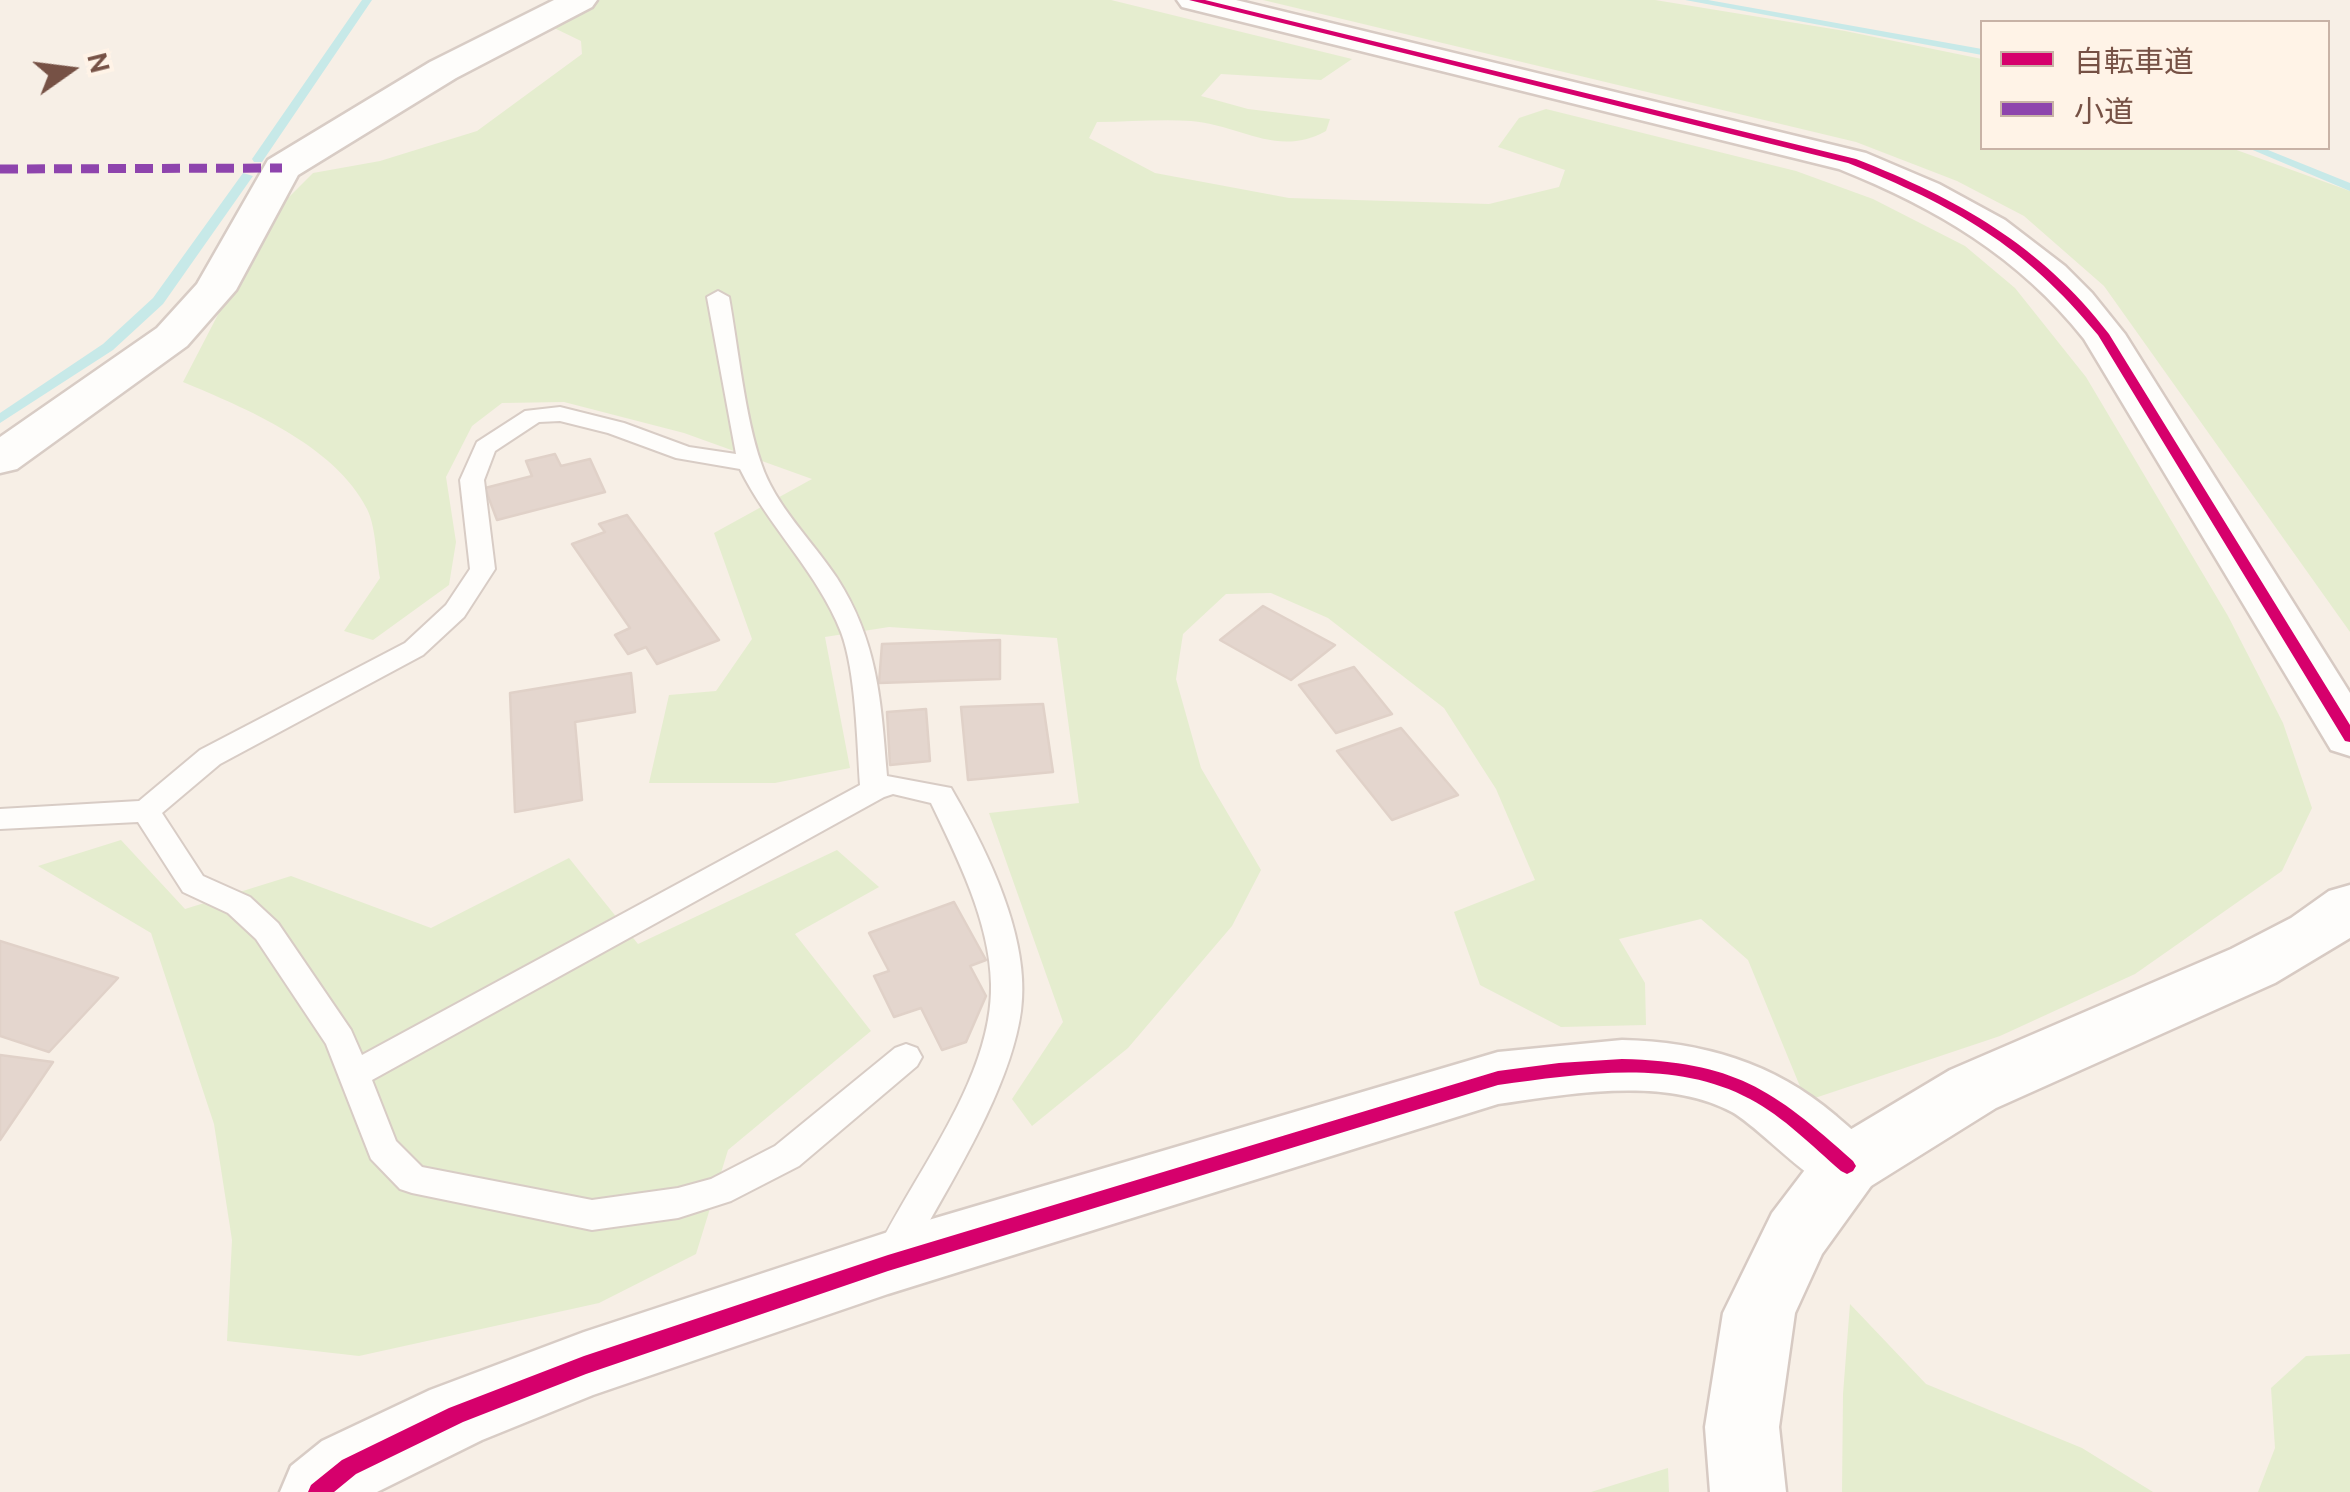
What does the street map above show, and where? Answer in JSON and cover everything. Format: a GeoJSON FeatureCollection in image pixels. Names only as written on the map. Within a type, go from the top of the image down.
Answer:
{"type":"FeatureCollection","features":[{"type":"Feature","properties":{"kind":"street"},"geometry":{"type":"LineString","coordinates":[[0,459],[172,337],[215,290],[282,168],[442,70],[580,0]]}},
{"type":"Feature","properties":{"kind":"street"},"geometry":{"type":"LineString","coordinates":[[1194,0],[1852,161],[1903,180],[1992,226],[2045,266],[2074,295],[2103,334],[2350,737]]}},
{"type":"Feature","properties":{"kind":"street"},"geometry":{"type":"LineString","coordinates":[[1748,1492],[1742,1428],[1758,1312],[1796,1234],[1847,1166],[1973,1089],[2252,966],[2312,934],[2350,907]]}},
{"type":"Feature","properties":{"kind":"street"},"geometry":{"type":"LineString","coordinates":[[318,1492],[349,1467],[456,1415],[584,1365],[888,1263],[1481,1082],[1575,1067],[1681,1069],[1743,1088],[1793,1120],[1847,1166]]}},
{"type":"Feature","properties":{"kind":"lane"},"geometry":{"type":"LineString","coordinates":[[718,297],[749,463],[766,498],[826,581],[855,634],[869,717],[874,790]]}},
{"type":"Feature","properties":{"kind":"lane"},"geometry":{"type":"LineString","coordinates":[[0,818],[146,811],[210,757],[414,648],[455,610],[483,569],[472,480],[486,448],[532,416],[560,414],[616,428],[684,453],[749,463]]}},
{"type":"Feature","properties":{"kind":"lane"},"geometry":{"type":"LineString","coordinates":[[354,1075],[874,790],[892,784],[940,795],[971,855],[1008,985],[995,1058],[888,1263]]}},
{"type":"Feature","properties":{"kind":"lane"},"geometry":{"type":"LineString","coordinates":[[146,811],[192,884],[239,905],[268,931],[340,1040],[383,1149],[412,1179],[592,1215],[678,1203],[719,1191],[787,1156],[906,1057]]}},
{"type":"Feature","properties":{"kind":"green space"},"geometry":{"type":"Polygon","coordinates":[[[600,0],[1111,0],[1352,59],[1321,80],[1221,74],[1201,96],[1248,109],[1330,119],[1326,131],[1308,138],[1275,141],[1191,121],[1097,122],[1089,138],[1155,173],[1289,198],[1489,204],[1559,187],[1565,170],[1498,147],[1519,118],[1546,109],[1796,171],[1873,199],[1965,246],[2015,288],[2086,377],[2228,616],[2283,723],[2312,808],[2282,871],[2135,974],[2000,1036],[1806,1101],[1748,960],[1701,919],[1619,939],[1645,983],[1646,1025],[1561,1027],[1480,985],[1454,912],[1535,880],[1496,789],[1444,708],[1328,618],[1271,593],[1226,594],[1183,634],[1176,679],[1201,768],[1261,870],[1232,926],[1128,1048],[1032,1126],[1012,1099],[1063,1022],[989,813],[1079,803],[1057,638],[889,627],[825,637],[850,768],[775,783],[649,783],[669,695],[716,691],[752,639],[714,533],[812,479],[684,433],[564,402],[502,403],[472,426],[446,477],[456,542],[449,585],[373,640],[344,631],[380,578],[370,516],[352,486],[333,466],[286,431],[183,382],[268,218],[313,173],[380,161],[477,131],[582,54],[581,41],[550,26],[585,13],[600,0]]]}},
{"type":"Feature","properties":{"kind":"green space"},"geometry":{"type":"Polygon","coordinates":[[[1263,0],[1655,0],[1845,31],[1980,59],[1980,150],[2237,150],[2350,191],[2350,632],[2104,286],[2024,216],[1957,181],[1856,142],[1263,0]]]}},
{"type":"Feature","properties":{"kind":"green space"},"geometry":{"type":"Polygon","coordinates":[[[121,840],[185,909],[291,876],[431,928],[569,858],[638,944],[837,850],[879,887],[795,934],[871,1031],[728,1150],[696,1254],[599,1303],[359,1356],[227,1341],[232,1240],[214,1124],[151,933],[38,866],[121,840]]]}},
{"type":"Feature","properties":{"kind":"green space"},"geometry":{"type":"Polygon","coordinates":[[[1850,1304],[1926,1384],[2082,1448],[2153,1492],[1842,1492],[1843,1394],[1850,1304]]]}},
{"type":"Feature","properties":{"kind":"green space"},"geometry":{"type":"Polygon","coordinates":[[[2350,1354],[2350,1492],[2258,1492],[2275,1448],[2271,1388],[2306,1356],[2350,1354]]]}},
{"type":"Feature","properties":{"kind":"green space"},"geometry":{"type":"Polygon","coordinates":[[[1668,1468],[1669,1492],[1591,1492],[1668,1468]]]}},
{"type":"Feature","properties":{"kind":"building"},"geometry":{"type":"Polygon","coordinates":[[[555,454],[561,466],[590,459],[605,492],[497,520],[485,488],[532,476],[526,461],[555,454]]]}},
{"type":"Feature","properties":{"kind":"building"},"geometry":{"type":"Polygon","coordinates":[[[627,515],[719,640],[657,664],[646,647],[628,654],[615,635],[630,628],[572,544],[605,532],[599,524],[627,515]]]}},
{"type":"Feature","properties":{"kind":"building"},"geometry":{"type":"Polygon","coordinates":[[[1263,606],[1335,645],[1291,680],[1220,640],[1263,606]]]}},
{"type":"Feature","properties":{"kind":"building"},"geometry":{"type":"Polygon","coordinates":[[[1000,640],[1000,679],[879,683],[882,644],[1000,640]]]}},
{"type":"Feature","properties":{"kind":"building"},"geometry":{"type":"Polygon","coordinates":[[[1354,667],[1392,714],[1336,733],[1299,685],[1354,667]]]}},
{"type":"Feature","properties":{"kind":"building"},"geometry":{"type":"Polygon","coordinates":[[[631,673],[635,712],[575,722],[582,800],[515,812],[510,693],[631,673]]]}},
{"type":"Feature","properties":{"kind":"building"},"geometry":{"type":"Polygon","coordinates":[[[1043,704],[1053,772],[968,780],[961,707],[1043,704]]]}},
{"type":"Feature","properties":{"kind":"building"},"geometry":{"type":"Polygon","coordinates":[[[926,709],[930,761],[890,765],[887,712],[926,709]]]}},
{"type":"Feature","properties":{"kind":"building"},"geometry":{"type":"Polygon","coordinates":[[[1401,728],[1458,795],[1392,820],[1337,751],[1401,728]]]}},
{"type":"Feature","properties":{"kind":"building"},"geometry":{"type":"Polygon","coordinates":[[[954,902],[986,960],[970,966],[986,996],[966,1042],[942,1050],[921,1008],[894,1017],[874,976],[889,971],[869,933],[954,902]]]}},
{"type":"Feature","properties":{"kind":"building"},"geometry":{"type":"Polygon","coordinates":[[[0,941],[118,978],[49,1052],[0,1036],[0,941]]]}},
{"type":"Feature","properties":{"kind":"building"},"geometry":{"type":"Polygon","coordinates":[[[0,1055],[53,1062],[0,1140],[0,1055]]]}},
{"type":"Feature","properties":{"kind":"waterway"},"geometry":{"type":"LineString","coordinates":[[258,159],[367,0]]}},
{"type":"Feature","properties":{"kind":"waterway"},"geometry":{"type":"LineString","coordinates":[[1690,0],[1980,52]]}},
{"type":"Feature","properties":{"kind":"waterway"},"geometry":{"type":"LineString","coordinates":[[2259,150],[2350,187]]}},
{"type":"Feature","properties":{"kind":"waterway"},"geometry":{"type":"LineString","coordinates":[[0,419],[108,347],[158,301],[247,176]]}},
{"type":"Feature","properties":{"kind":"marked path"},"geometry":{"type":"LineString","coordinates":[[0,169],[282,168]]}},
{"type":"Feature","properties":{"kind":"cycle path"},"geometry":{"type":"LineString","coordinates":[[1194,0],[1852,161],[1925,192],[1991,228],[2050,274],[2103,334],[2350,737]]}},
{"type":"Feature","properties":{"kind":"cycle path"},"geometry":{"type":"LineString","coordinates":[[318,1492],[349,1467],[456,1415],[584,1365],[888,1263],[1498,1078],[1622,1066],[1713,1077],[1771,1103],[1847,1166]]}}]}
